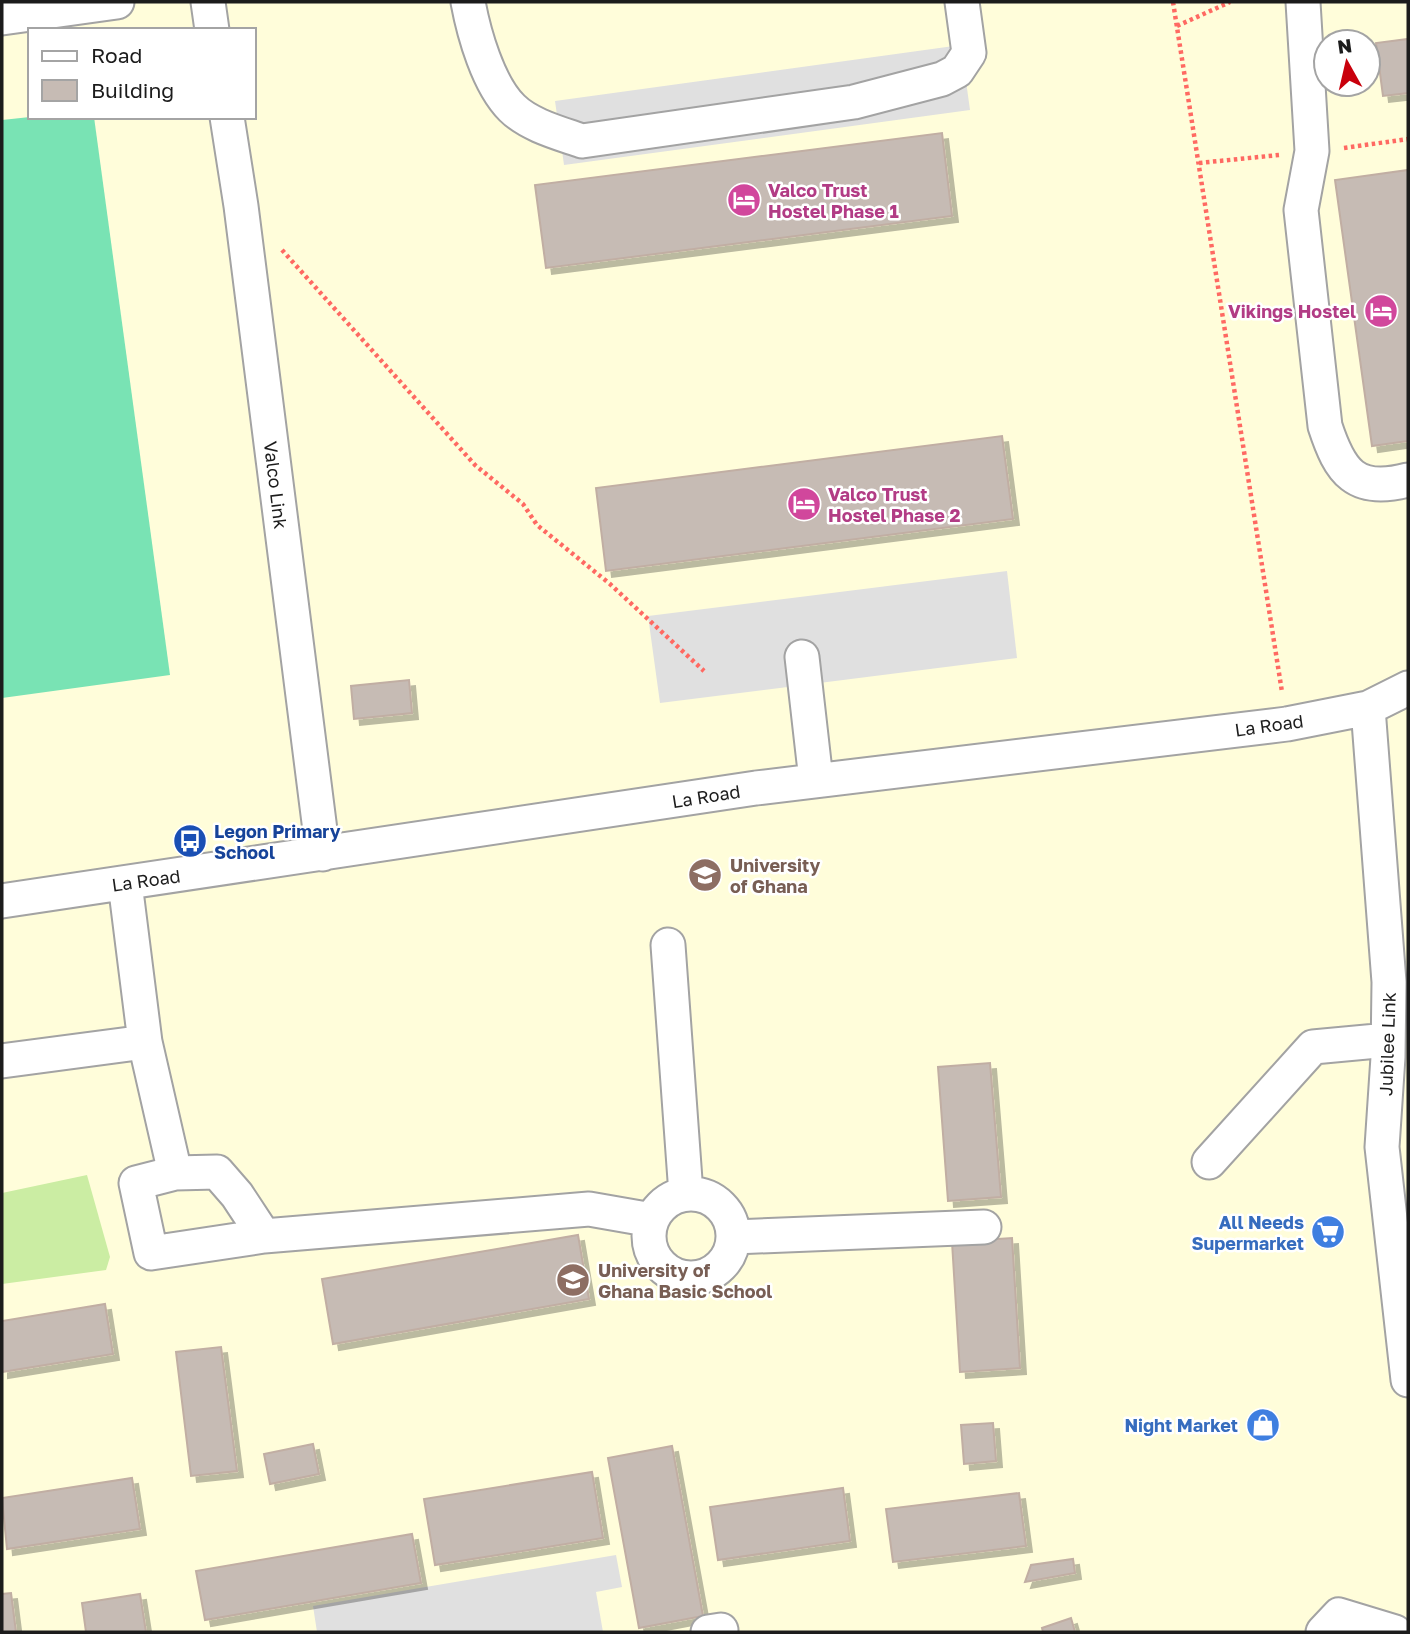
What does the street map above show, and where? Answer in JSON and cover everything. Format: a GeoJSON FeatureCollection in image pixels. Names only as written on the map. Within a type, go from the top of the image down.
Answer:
{"type":"FeatureCollection","features":[{"type":"Feature","properties":{"kind":"street"},"geometry":{"type":"LineString","coordinates":[[2,18],[117,2]]}},
{"type":"Feature","properties":{"kind":"street"},"geometry":{"type":"LineString","coordinates":[[208,2],[212,28]]}},
{"type":"Feature","properties":{"kind":"street"},"geometry":{"type":"LineString","coordinates":[[468,2],[475,42],[512,108],[543,127],[582,141],[854,102],[942,79],[957,71],[969,53],[962,2]]}},
{"type":"Feature","properties":{"kind":"street"},"geometry":{"type":"LineString","coordinates":[[1303,2],[1312,151],[1301,210],[1325,426],[1336,460],[1345,471],[1369,483],[1391,484],[1408,480]]}},
{"type":"Feature","properties":{"kind":"street","name":"Valco Link"},"geometry":{"type":"LineString","coordinates":[[227,119],[241,206],[323,854]]}},
{"type":"Feature","properties":{"kind":"street"},"geometry":{"type":"LineString","coordinates":[[802,657],[816,780]]}},
{"type":"Feature","properties":{"kind":"street","name":"La Road"},"geometry":{"type":"LineString","coordinates":[[2,901],[816,780],[1287,724],[1368,708],[1408,688]]}},
{"type":"Feature","properties":{"kind":"street","name":"Jubilee Link"},"geometry":{"type":"LineString","coordinates":[[1368,708],[1399,980],[1395,1051],[1382,1147],[1408,1380]]}},
{"type":"Feature","properties":{"kind":"street"},"geometry":{"type":"LineString","coordinates":[[125,883],[145,1042],[175,1173]]}},
{"type":"Feature","properties":{"kind":"street"},"geometry":{"type":"LineString","coordinates":[[668,945],[686,1194]]}},
{"type":"Feature","properties":{"kind":"street"},"geometry":{"type":"LineString","coordinates":[[2,1061],[145,1042]]}},
{"type":"Feature","properties":{"kind":"street"},"geometry":{"type":"LineString","coordinates":[[1209,1162],[1313,1047],[1395,1051]]}},
{"type":"Feature","properties":{"kind":"street"},"geometry":{"type":"LineString","coordinates":[[264,1236],[237,1195],[216,1172],[175,1173],[136,1183],[151,1253],[264,1236],[589,1209],[652,1220]]}},
{"type":"Feature","properties":{"kind":"street"},"geometry":{"type":"LineString","coordinates":[[686,1194],[714,1200],[732,1223],[734,1237],[731,1252],[723,1264],[705,1276],[683,1278],[658,1262],[651,1249],[649,1235],[652,1220],[660,1208],[671,1199],[686,1194]]}},
{"type":"Feature","properties":{"kind":"street"},"geometry":{"type":"LineString","coordinates":[[734,1237],[984,1227]]}},
{"type":"Feature","properties":{"kind":"street"},"geometry":{"type":"LineString","coordinates":[[1323,1632],[1339,1615],[1395,1632]]}},
{"type":"Feature","properties":{"kind":"path"},"geometry":{"type":"LineString","coordinates":[[1173,2],[1287,724]]}},
{"type":"Feature","properties":{"kind":"path"},"geometry":{"type":"LineString","coordinates":[[1177,26],[1230,2]]}},
{"type":"Feature","properties":{"kind":"path"},"geometry":{"type":"LineString","coordinates":[[278,246],[475,465],[523,504],[537,525],[610,584],[704,671]]}},
{"type":"Feature","properties":{"kind":"shaded area","name":"University of Ghana"},"geometry":{"type":"Polygon","coordinates":[[[2,2],[1408,2],[1408,1632],[2,1632],[2,2]]]}},
{"type":"Feature","properties":{"kind":"shaded area"},"geometry":{"type":"Polygon","coordinates":[[[961,45],[970,110],[564,165],[555,101],[961,45]]]}},
{"type":"Feature","properties":{"kind":"shaded area"},"geometry":{"type":"Polygon","coordinates":[[[1007,571],[1017,658],[660,703],[648,616],[1007,571]]]}},
{"type":"Feature","properties":{"kind":"shaded area"},"geometry":{"type":"Polygon","coordinates":[[[616,1555],[622,1587],[596,1592],[603,1632],[317,1632],[313,1606],[616,1555]]]}},
{"type":"Feature","properties":{"kind":"green space"},"geometry":{"type":"Polygon","coordinates":[[[28,117],[94,119],[170,675],[2,698],[2,120],[28,117]]]}},
{"type":"Feature","properties":{"kind":"green space"},"geometry":{"type":"Polygon","coordinates":[[[87,1175],[110,1257],[106,1270],[2,1284],[2,1193],[87,1175]]]}},
{"type":"Feature","properties":{"kind":"building"},"geometry":{"type":"Polygon","coordinates":[[[1408,39],[1408,93],[1383,96],[1382,42],[1408,39]]]}},
{"type":"Feature","properties":{"kind":"building","name":"Valco Trust Hostel Phase 1"},"geometry":{"type":"Polygon","coordinates":[[[942,133],[952,216],[546,268],[535,185],[942,133]]]}},
{"type":"Feature","properties":{"kind":"building","name":"Vikings Hostel"},"geometry":{"type":"Polygon","coordinates":[[[1408,170],[1408,441],[1372,446],[1335,180],[1408,170]]]}},
{"type":"Feature","properties":{"kind":"building","name":"Valco Trust Hostel Phase 2"},"geometry":{"type":"Polygon","coordinates":[[[1002,436],[1013,519],[606,571],[596,488],[1002,436]]]}},
{"type":"Feature","properties":{"kind":"building"},"geometry":{"type":"Polygon","coordinates":[[[409,680],[412,713],[354,719],[351,686],[409,680]]]}},
{"type":"Feature","properties":{"kind":"building"},"geometry":{"type":"Polygon","coordinates":[[[990,1063],[1001,1197],[948,1201],[938,1067],[990,1063]]]}},
{"type":"Feature","properties":{"kind":"building"},"geometry":{"type":"Polygon","coordinates":[[[578,1235],[589,1299],[333,1344],[322,1279],[578,1235]]]}},
{"type":"Feature","properties":{"kind":"building"},"geometry":{"type":"Polygon","coordinates":[[[1012,1238],[1020,1368],[960,1372],[952,1242],[1012,1238]]]}},
{"type":"Feature","properties":{"kind":"building"},"geometry":{"type":"Polygon","coordinates":[[[105,1304],[113,1354],[2,1372],[2,1321],[105,1304]]]}},
{"type":"Feature","properties":{"kind":"building"},"geometry":{"type":"Polygon","coordinates":[[[221,1347],[237,1471],[191,1476],[176,1352],[221,1347]]]}},
{"type":"Feature","properties":{"kind":"building"},"geometry":{"type":"Polygon","coordinates":[[[993,1423],[996,1461],[964,1464],[961,1425],[993,1423]]]}},
{"type":"Feature","properties":{"kind":"building"},"geometry":{"type":"Polygon","coordinates":[[[313,1444],[319,1474],[270,1484],[264,1454],[313,1444]]]}},
{"type":"Feature","properties":{"kind":"building"},"geometry":{"type":"Polygon","coordinates":[[[672,1446],[703,1616],[639,1628],[608,1458],[672,1446]]]}},
{"type":"Feature","properties":{"kind":"building"},"geometry":{"type":"Polygon","coordinates":[[[592,1472],[603,1538],[435,1565],[424,1499],[592,1472]]]}},
{"type":"Feature","properties":{"kind":"building"},"geometry":{"type":"Polygon","coordinates":[[[132,1478],[140,1529],[7,1549],[2,1498],[132,1478]]]}},
{"type":"Feature","properties":{"kind":"building"},"geometry":{"type":"Polygon","coordinates":[[[843,1488],[850,1541],[718,1560],[710,1507],[843,1488]]]}},
{"type":"Feature","properties":{"kind":"building"},"geometry":{"type":"Polygon","coordinates":[[[1019,1493],[1026,1546],[893,1562],[886,1509],[1019,1493]]]}},
{"type":"Feature","properties":{"kind":"building"},"geometry":{"type":"Polygon","coordinates":[[[412,1534],[421,1583],[205,1620],[196,1571],[412,1534]]]}},
{"type":"Feature","properties":{"kind":"building"},"geometry":{"type":"Polygon","coordinates":[[[1073,1559],[1075,1573],[1025,1582],[1031,1565],[1073,1559]]]}},
{"type":"Feature","properties":{"kind":"building"},"geometry":{"type":"Polygon","coordinates":[[[11,1593],[16,1632],[2,1632],[2,1594],[11,1593]]]}},
{"type":"Feature","properties":{"kind":"building"},"geometry":{"type":"Polygon","coordinates":[[[140,1594],[146,1632],[86,1632],[82,1603],[140,1594]]]}},
{"type":"Feature","properties":{"kind":"building"},"geometry":{"type":"Polygon","coordinates":[[[1071,1618],[1075,1632],[1043,1632],[1042,1628],[1071,1618]]]}},
{"type":"Feature","properties":{"kind":"place","name":"Valco Trust Hostel Phase 1"},"geometry":{"type":"Point","coordinates":[744,200]}},
{"type":"Feature","properties":{"kind":"place","name":"Vikings Hostel"},"geometry":{"type":"Point","coordinates":[1381,311]}},
{"type":"Feature","properties":{"kind":"place","name":"Valco Trust Hostel Phase 2"},"geometry":{"type":"Point","coordinates":[804,504]}},
{"type":"Feature","properties":{"kind":"place","name":"Legon Primary School"},"geometry":{"type":"Point","coordinates":[190,841]}},
{"type":"Feature","properties":{"kind":"place","name":"University of Ghana"},"geometry":{"type":"Point","coordinates":[705,875]}},
{"type":"Feature","properties":{"kind":"place","name":"All Needs Supermarket"},"geometry":{"type":"Point","coordinates":[1328,1232]}},
{"type":"Feature","properties":{"kind":"place","name":"University of Ghana Basic School"},"geometry":{"type":"Point","coordinates":[573,1280]}},
{"type":"Feature","properties":{"kind":"place","name":"Night Market"},"geometry":{"type":"Point","coordinates":[1263,1425]}}]}
